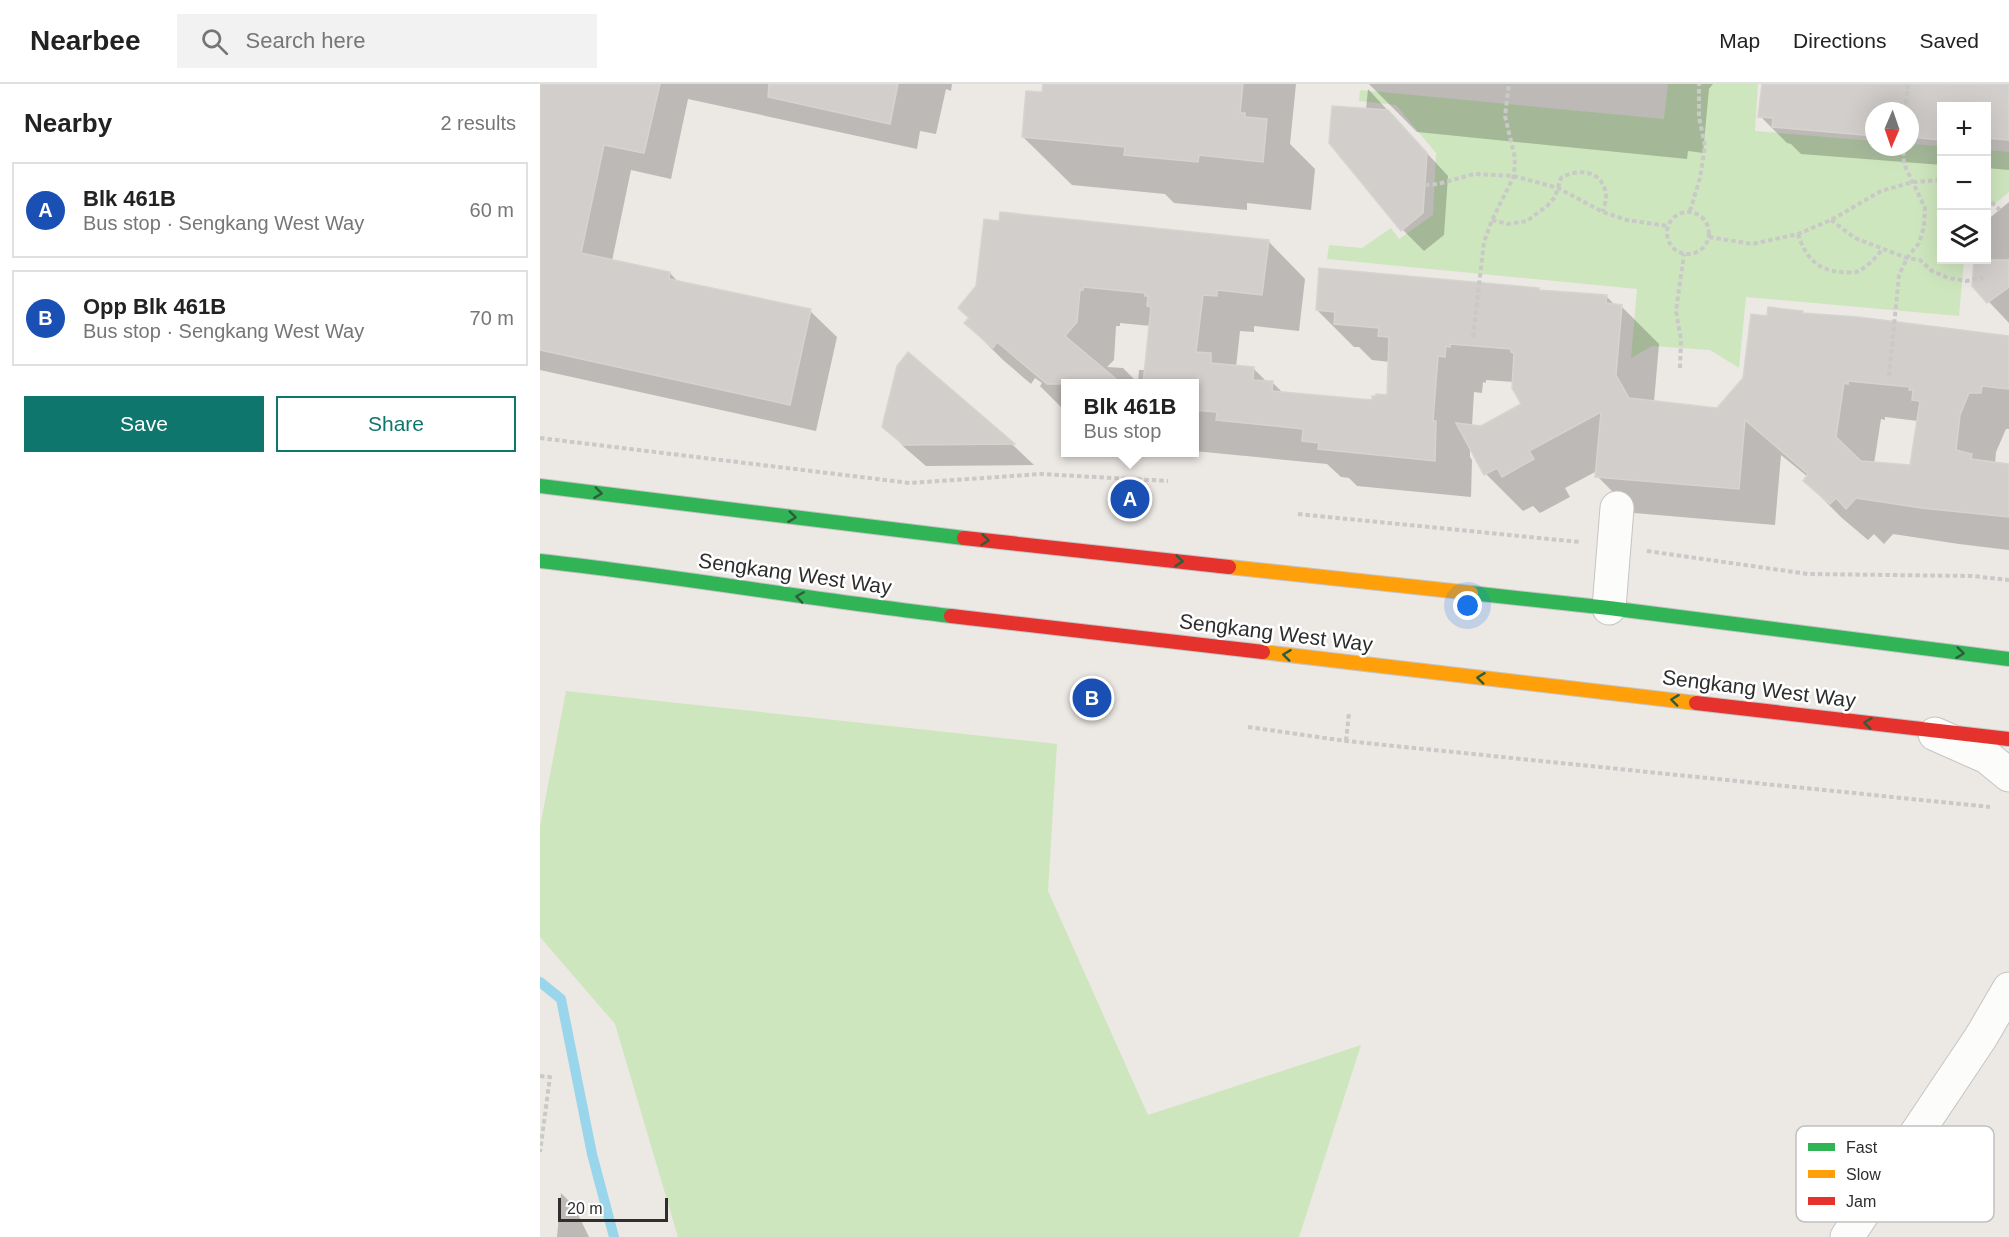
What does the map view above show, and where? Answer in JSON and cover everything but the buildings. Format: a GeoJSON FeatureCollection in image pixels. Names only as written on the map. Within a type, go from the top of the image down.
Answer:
{"type":"FeatureCollection","features":[{"type":"Feature","properties":{"kind":"main road"},"geometry":{"type":"LineString","coordinates":[[540,486],[894,530],[1609,608],[2009,659]]}},
{"type":"Feature","properties":{"kind":"main road","name":"Sengkang West Way"},"geometry":{"type":"LineString","coordinates":[[540,561],[858,605],[2009,740]]}},
{"type":"Feature","properties":{"kind":"main road"},"geometry":{"type":"LineString","coordinates":[[540,574],[596,567]]}},
{"type":"Feature","properties":{"kind":"street"},"geometry":{"type":"LineString","coordinates":[[1609,608],[1617,508]]}},
{"type":"Feature","properties":{"kind":"street"},"geometry":{"type":"LineString","coordinates":[[1926,730],[1987,757],[2009,775]]}},
{"type":"Feature","properties":{"kind":"street"},"geometry":{"type":"LineString","coordinates":[[1922,1126],[1981,1037],[2009,989]]}},
{"type":"Feature","properties":{"kind":"street"},"geometry":{"type":"LineString","coordinates":[[1847,1237],[1857,1222]]}},
{"type":"Feature","properties":{"kind":"path"},"geometry":{"type":"LineString","coordinates":[[1473,337],[1484,242],[1492,220],[1514,176],[1515,158],[1505,116],[1509,84]]}},
{"type":"Feature","properties":{"kind":"path"},"geometry":{"type":"LineString","coordinates":[[1690,211],[1700,178],[1705,146],[1699,117],[1699,84]]}},
{"type":"Feature","properties":{"kind":"path"},"geometry":{"type":"LineString","coordinates":[[1906,102],[1908,85]]}},
{"type":"Feature","properties":{"kind":"path"},"geometry":{"type":"LineString","coordinates":[[1889,376],[1899,275],[1907,258],[1919,243],[1924,227],[1925,208],[1904,164],[1904,156]]}},
{"type":"Feature","properties":{"kind":"path"},"geometry":{"type":"LineString","coordinates":[[1492,220],[1508,224],[1527,221],[1547,206],[1555,197],[1561,178],[1572,172],[1588,172],[1602,183],[1606,197],[1603,212]]}},
{"type":"Feature","properties":{"kind":"path"},"geometry":{"type":"LineString","coordinates":[[1425,185],[1438,184],[1474,174],[1514,176],[1558,188],[1603,212],[1627,220],[1668,226]]}},
{"type":"Feature","properties":{"kind":"path"},"geometry":{"type":"LineString","coordinates":[[1709,237],[1752,244],[1798,234],[1831,220],[1881,191],[1913,182],[1937,180]]}},
{"type":"Feature","properties":{"kind":"path"},"geometry":{"type":"LineString","coordinates":[[1991,202],[2002,212]]}},
{"type":"Feature","properties":{"kind":"path"},"geometry":{"type":"LineString","coordinates":[[1690,211],[1703,217],[1710,230],[1709,237],[1703,248],[1691,254],[1684,254],[1672,247],[1667,234],[1668,226],[1676,215],[1690,211]]}},
{"type":"Feature","properties":{"kind":"path"},"geometry":{"type":"LineString","coordinates":[[1831,220],[1855,238],[1882,250],[1920,260],[1932,271],[1948,278],[1966,281],[1983,278]]}},
{"type":"Feature","properties":{"kind":"path"},"geometry":{"type":"LineString","coordinates":[[1798,234],[1803,249],[1816,264],[1833,272],[1855,272],[1870,264],[1882,250]]}},
{"type":"Feature","properties":{"kind":"path"},"geometry":{"type":"LineString","coordinates":[[1680,368],[1681,339],[1676,311],[1684,254]]}},
{"type":"Feature","properties":{"kind":"path"},"geometry":{"type":"LineString","coordinates":[[540,438],[910,483],[1041,474],[1167,481]]}},
{"type":"Feature","properties":{"kind":"path"},"geometry":{"type":"LineString","coordinates":[[1298,514],[1613,546],[1808,574],[1972,576],[2009,580]]}},
{"type":"Feature","properties":{"kind":"path"},"geometry":{"type":"LineString","coordinates":[[1346,741],[1349,713]]}},
{"type":"Feature","properties":{"kind":"path"},"geometry":{"type":"LineString","coordinates":[[1248,727],[1346,741],[1997,808]]}},
{"type":"Feature","properties":{"kind":"path"},"geometry":{"type":"LineString","coordinates":[[540,1076],[550,1077],[540,1152]]}},
{"type":"Feature","properties":{"kind":"green space"},"geometry":{"type":"Polygon","coordinates":[[[1668,84],[1758,84],[1755,131],[1865,140],[1865,156],[1919,156],[1919,145],[1937,146],[1937,264],[1964,264],[1959,316],[1746,297],[1739,368],[1710,350],[1652,346],[1631,358],[1637,289],[1327,259],[1329,245],[1362,248],[1391,228],[1399,239],[1433,215],[1436,153],[1396,105],[1359,101],[1360,90],[1664,119],[1668,84]]]}},
{"type":"Feature","properties":{"kind":"green space"},"geometry":{"type":"Polygon","coordinates":[[[1991,150],[2009,152],[2009,192],[1991,207],[1991,150]]]}},
{"type":"Feature","properties":{"kind":"green space"},"geometry":{"type":"Polygon","coordinates":[[[566,691],[1057,744],[1048,891],[1148,1115],[1361,1045],[1299,1237],[678,1237],[615,1024],[540,937],[540,827],[566,691]]]}},
{"type":"Feature","properties":{"kind":"waterway"},"geometry":{"type":"LineString","coordinates":[[540,982],[561,999],[592,1154],[614,1237]]}},
{"type":"Feature","properties":{"kind":"traffic: fast"},"geometry":{"type":"LineString","coordinates":[[540,486],[964,538]]}},
{"type":"Feature","properties":{"kind":"traffic: fast"},"geometry":{"type":"LineString","coordinates":[[540,561],[951,616]]}},
{"type":"Feature","properties":{"kind":"traffic: fast"},"geometry":{"type":"LineString","coordinates":[[1471,593],[1609,608],[2009,659]]}},
{"type":"Feature","properties":{"kind":"traffic: slow"},"geometry":{"type":"LineString","coordinates":[[1229,567],[1471,593]]}},
{"type":"Feature","properties":{"kind":"traffic: slow"},"geometry":{"type":"LineString","coordinates":[[1263,652],[1696,703]]}},
{"type":"Feature","properties":{"kind":"traffic: jam"},"geometry":{"type":"LineString","coordinates":[[964,538],[1229,567]]}},
{"type":"Feature","properties":{"kind":"traffic: jam"},"geometry":{"type":"LineString","coordinates":[[951,616],[1263,652]]}},
{"type":"Feature","properties":{"kind":"traffic: jam"},"geometry":{"type":"LineString","coordinates":[[1696,703],[2009,739]]}},
{"type":"Feature","properties":{"kind":"place","name":"Blk 461B"},"geometry":{"type":"Point","coordinates":[1130,499]}},
{"type":"Feature","properties":{"kind":"place","name":"Opp Blk 461B"},"geometry":{"type":"Point","coordinates":[1092,698]}}]}
